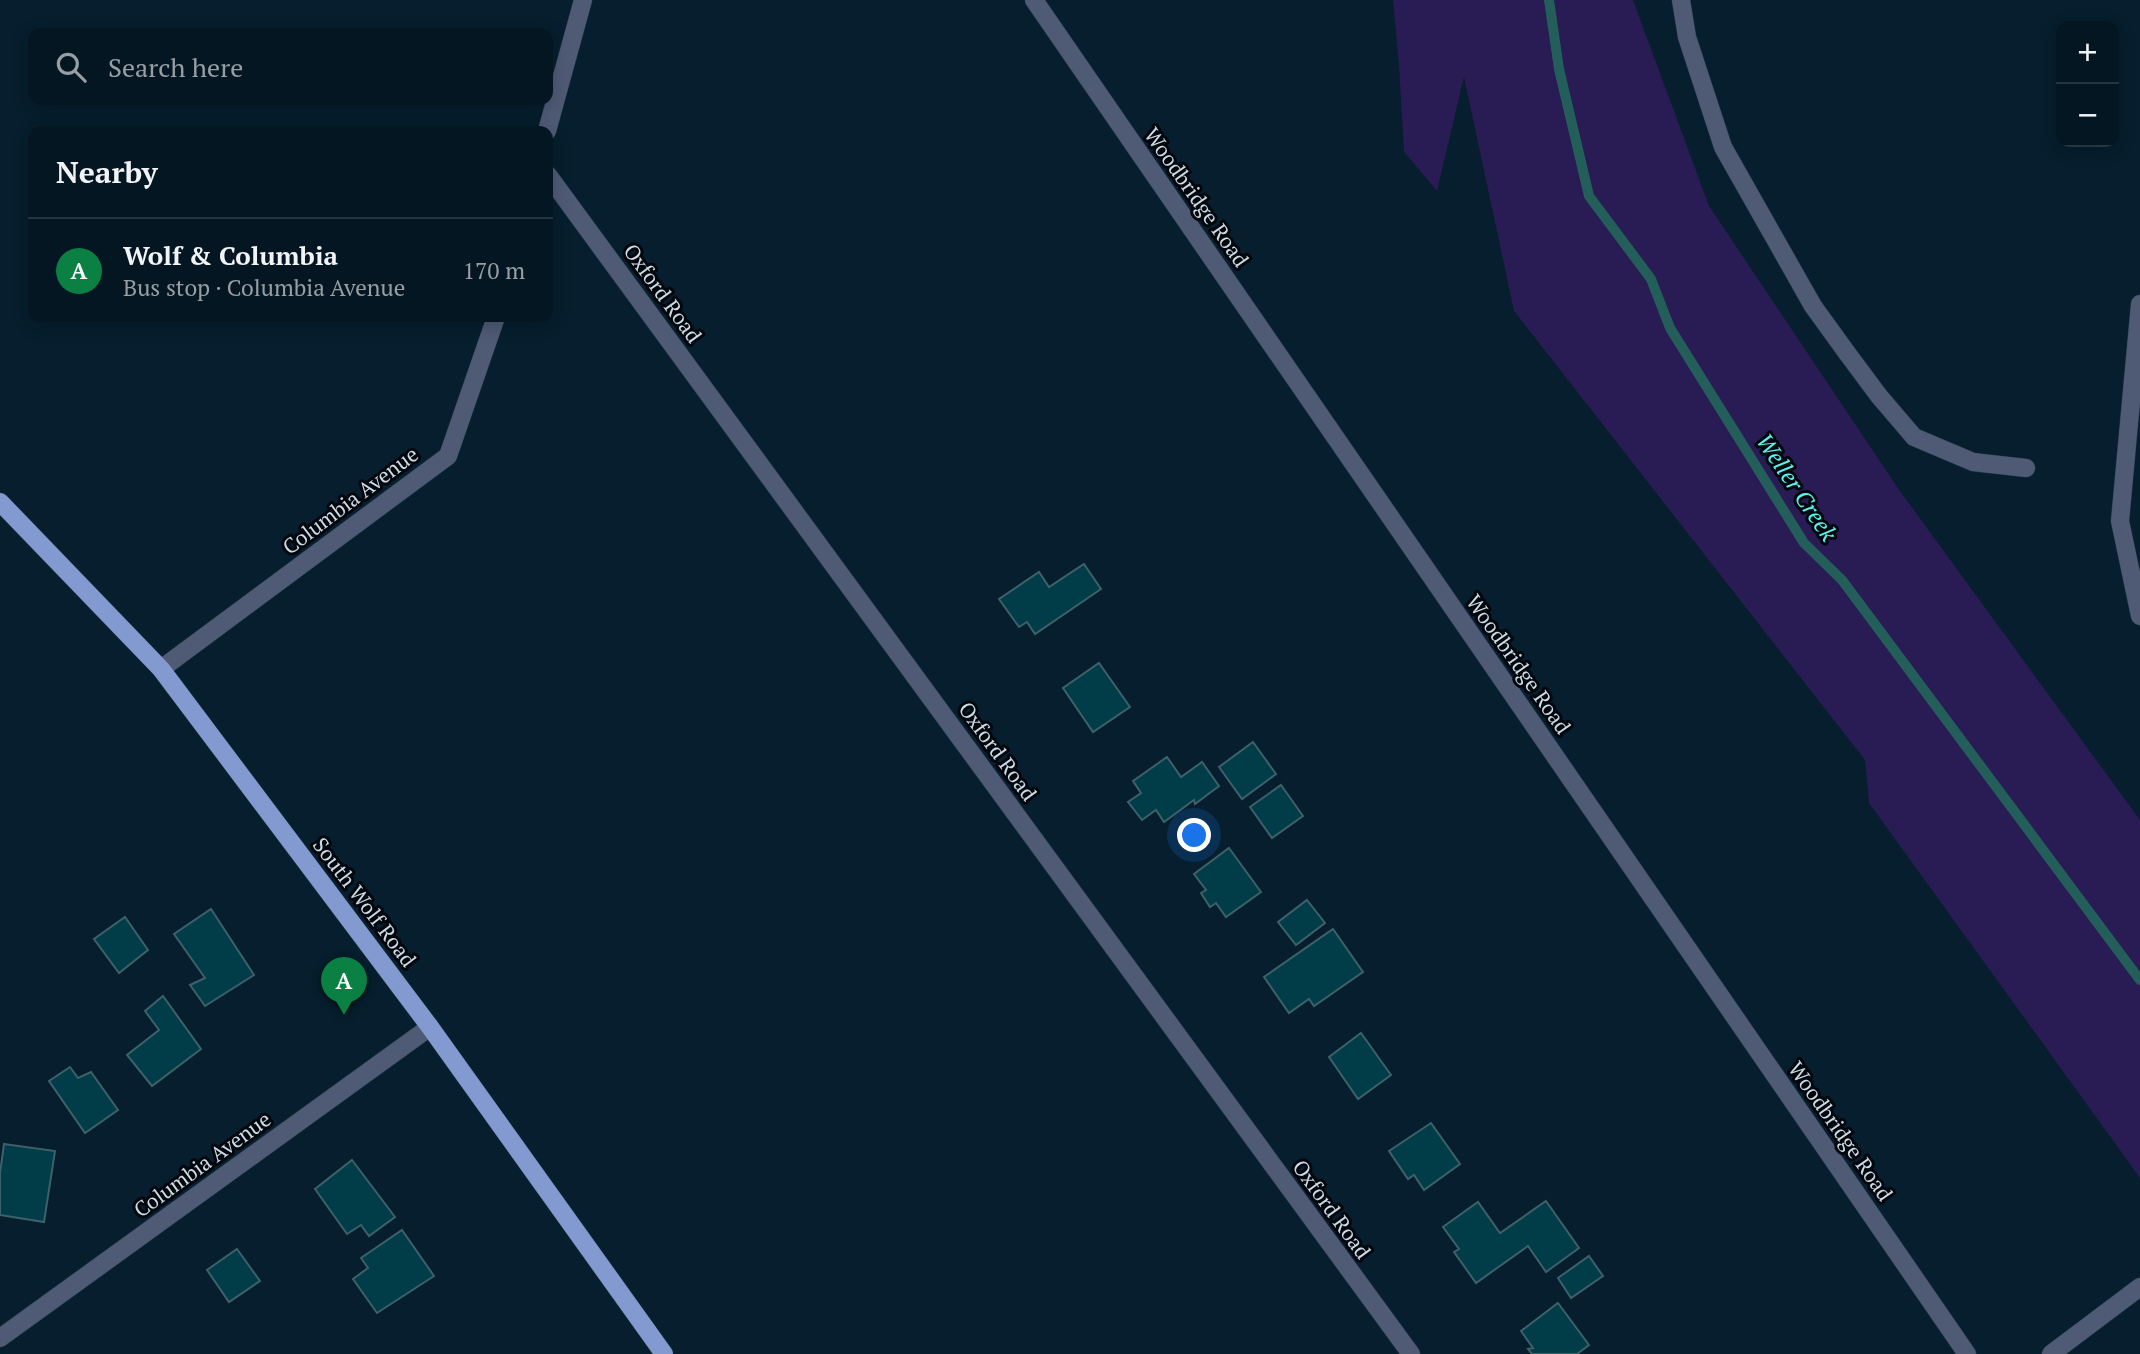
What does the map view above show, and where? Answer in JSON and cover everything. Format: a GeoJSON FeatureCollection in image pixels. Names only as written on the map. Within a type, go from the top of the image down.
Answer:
{"type":"FeatureCollection","features":[{"type":"Feature","properties":{"kind":"main road","name":"South Wolf Road"},"geometry":{"type":"LineString","coordinates":[[0,502],[161,669],[430,1027],[664,1354]]}},
{"type":"Feature","properties":{"kind":"street"},"geometry":{"type":"LineString","coordinates":[[548,126],[583,0]]}},
{"type":"Feature","properties":{"kind":"street","name":"Woodbridge Road"},"geometry":{"type":"LineString","coordinates":[[1034,0],[1967,1354]]}},
{"type":"Feature","properties":{"kind":"street"},"geometry":{"type":"LineString","coordinates":[[1681,0],[1687,37],[1723,147],[1813,306],[1871,386],[1914,437],[1973,462],[2026,468]]}},
{"type":"Feature","properties":{"kind":"street","name":"Oxford Road"},"geometry":{"type":"LineString","coordinates":[[553,182],[1411,1354]]}},
{"type":"Feature","properties":{"kind":"street"},"geometry":{"type":"LineString","coordinates":[[2140,304],[2134,423],[2120,521],[2140,616]]}},
{"type":"Feature","properties":{"kind":"street","name":"Columbia Avenue"},"geometry":{"type":"LineString","coordinates":[[161,669],[448,456],[494,322]]}},
{"type":"Feature","properties":{"kind":"street","name":"Columbia Avenue"},"geometry":{"type":"LineString","coordinates":[[0,1338],[430,1027]]}},
{"type":"Feature","properties":{"kind":"street"},"geometry":{"type":"LineString","coordinates":[[2051,1354],[2140,1287]]}},
{"type":"Feature","properties":{"kind":"shaded area"},"geometry":{"type":"Polygon","coordinates":[[[1393,0],[1633,0],[1709,206],[1900,491],[2140,820],[2140,1178],[1869,803],[1865,760],[1514,311],[1464,77],[1437,191],[1404,152],[1393,0]]]}},
{"type":"Feature","properties":{"kind":"building"},"geometry":{"type":"Polygon","coordinates":[[[1084,564],[1101,589],[1035,634],[1027,622],[1019,627],[999,599],[1039,572],[1049,587],[1084,564]]]}},
{"type":"Feature","properties":{"kind":"building"},"geometry":{"type":"Polygon","coordinates":[[[1099,663],[1130,707],[1093,732],[1063,688],[1099,663]]]}},
{"type":"Feature","properties":{"kind":"building"},"geometry":{"type":"Polygon","coordinates":[[[1253,742],[1276,774],[1242,799],[1219,767],[1253,742]]]}},
{"type":"Feature","properties":{"kind":"building"},"geometry":{"type":"Polygon","coordinates":[[[1167,757],[1181,777],[1202,762],[1219,786],[1164,822],[1156,810],[1142,820],[1128,802],[1141,793],[1133,781],[1167,757]]]}},
{"type":"Feature","properties":{"kind":"building"},"geometry":{"type":"Polygon","coordinates":[[[1281,785],[1303,816],[1272,838],[1250,807],[1281,785]]]}},
{"type":"Feature","properties":{"kind":"building"},"geometry":{"type":"Polygon","coordinates":[[[1229,848],[1261,892],[1226,917],[1216,903],[1210,907],[1201,893],[1206,890],[1194,874],[1229,848]]]}},
{"type":"Feature","properties":{"kind":"building"},"geometry":{"type":"Polygon","coordinates":[[[1307,900],[1325,923],[1296,945],[1278,922],[1307,900]]]}},
{"type":"Feature","properties":{"kind":"building"},"geometry":{"type":"Polygon","coordinates":[[[211,909],[254,975],[205,1006],[190,985],[205,978],[174,934],[211,909]]]}},
{"type":"Feature","properties":{"kind":"building"},"geometry":{"type":"Polygon","coordinates":[[[125,917],[148,950],[119,973],[94,939],[125,917]]]}},
{"type":"Feature","properties":{"kind":"building"},"geometry":{"type":"Polygon","coordinates":[[[1333,929],[1363,972],[1314,1006],[1309,999],[1289,1013],[1264,977],[1333,929]]]}},
{"type":"Feature","properties":{"kind":"building"},"geometry":{"type":"Polygon","coordinates":[[[163,996],[201,1049],[152,1086],[127,1055],[159,1030],[145,1011],[163,996]]]}},
{"type":"Feature","properties":{"kind":"building"},"geometry":{"type":"Polygon","coordinates":[[[1361,1033],[1391,1075],[1358,1099],[1329,1057],[1361,1033]]]}},
{"type":"Feature","properties":{"kind":"building"},"geometry":{"type":"Polygon","coordinates":[[[70,1067],[78,1078],[91,1072],[118,1110],[85,1133],[49,1081],[70,1067]]]}},
{"type":"Feature","properties":{"kind":"building"},"geometry":{"type":"Polygon","coordinates":[[[1431,1123],[1460,1164],[1424,1190],[1414,1175],[1408,1179],[1389,1151],[1431,1123]]]}},
{"type":"Feature","properties":{"kind":"building"},"geometry":{"type":"Polygon","coordinates":[[[4,1144],[55,1151],[44,1222],[0,1215],[0,1173],[4,1144]]]}},
{"type":"Feature","properties":{"kind":"building"},"geometry":{"type":"Polygon","coordinates":[[[352,1160],[395,1217],[369,1236],[361,1225],[347,1234],[315,1189],[352,1160]]]}},
{"type":"Feature","properties":{"kind":"building"},"geometry":{"type":"Polygon","coordinates":[[[1546,1201],[1579,1248],[1546,1272],[1528,1246],[1476,1283],[1454,1252],[1459,1249],[1443,1227],[1478,1202],[1500,1233],[1546,1201]]]}},
{"type":"Feature","properties":{"kind":"building"},"geometry":{"type":"Polygon","coordinates":[[[402,1230],[434,1276],[377,1313],[353,1279],[368,1268],[361,1258],[402,1230]]]}},
{"type":"Feature","properties":{"kind":"building"},"geometry":{"type":"Polygon","coordinates":[[[237,1249],[260,1281],[229,1302],[207,1270],[237,1249]]]}},
{"type":"Feature","properties":{"kind":"building"},"geometry":{"type":"Polygon","coordinates":[[[1589,1256],[1603,1276],[1571,1298],[1558,1278],[1589,1256]]]}},
{"type":"Feature","properties":{"kind":"building"},"geometry":{"type":"Polygon","coordinates":[[[1558,1303],[1589,1345],[1577,1354],[1532,1354],[1528,1349],[1533,1348],[1521,1331],[1558,1303]]]}},
{"type":"Feature","properties":{"kind":"waterway","name":"Weller Creek"},"geometry":{"type":"LineString","coordinates":[[1549,0],[1559,69],[1589,196],[1651,279],[1670,328],[1804,543],[1842,580],[2140,980]]}},
{"type":"Feature","properties":{"kind":"place","name":"Wolf & Columbia"},"geometry":{"type":"Point","coordinates":[344,1015]}}]}
